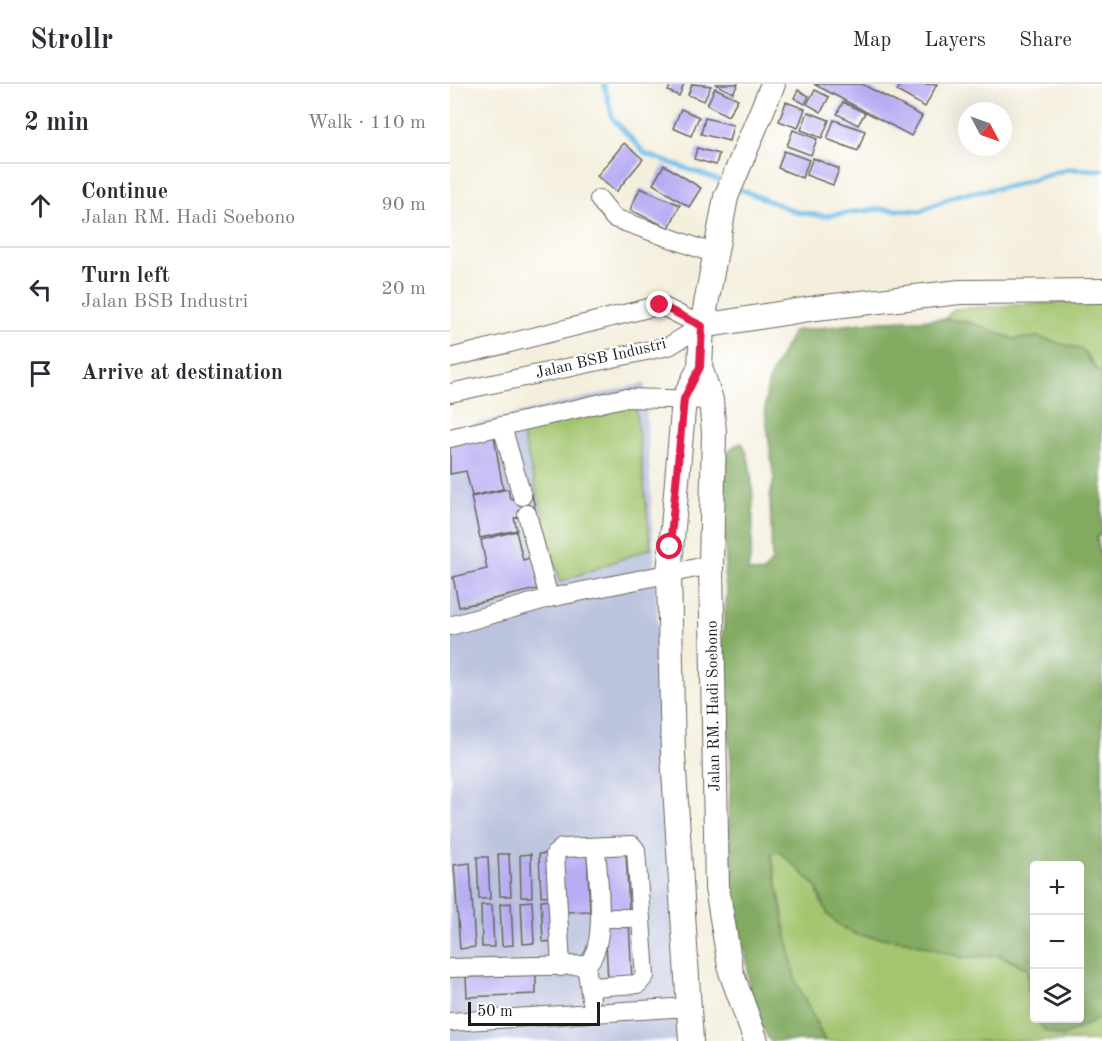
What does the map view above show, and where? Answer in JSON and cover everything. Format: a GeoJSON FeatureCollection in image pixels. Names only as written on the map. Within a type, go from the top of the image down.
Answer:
{"type":"FeatureCollection","features":[{"type":"Feature","properties":{"kind":"main road","name":"Jalan RM. Hadi Soebono"},"geometry":{"type":"LineString","coordinates":[[756,1041],[731,972],[717,888],[711,565],[714,432],[711,400],[700,367],[702,326],[726,197],[735,169],[773,84]]}},
{"type":"Feature","properties":{"kind":"main road"},"geometry":{"type":"LineString","coordinates":[[702,326],[816,308],[960,292],[1102,291]]}},
{"type":"Feature","properties":{"kind":"main road","name":"Jalan RM. Hadi Soebono"},"geometry":{"type":"LineString","coordinates":[[691,1041],[673,754],[669,574],[684,399],[700,367]]}},
{"type":"Feature","properties":{"kind":"street"},"geometry":{"type":"LineString","coordinates":[[599,200],[614,218],[715,254]]}},
{"type":"Feature","properties":{"kind":"street"},"geometry":{"type":"LineString","coordinates":[[450,358],[660,305],[702,326]]}},
{"type":"Feature","properties":{"kind":"street","name":"Jalan BSB Industri"},"geometry":{"type":"LineString","coordinates":[[450,393],[669,346],[702,326]]}},
{"type":"Feature","properties":{"kind":"street"},"geometry":{"type":"LineString","coordinates":[[450,438],[623,399],[711,400]]}},
{"type":"Feature","properties":{"kind":"street"},"geometry":{"type":"LineString","coordinates":[[502,426],[549,598]]}},
{"type":"Feature","properties":{"kind":"street"},"geometry":{"type":"LineString","coordinates":[[450,626],[549,598],[711,565]]}},
{"type":"Feature","properties":{"kind":"street"},"geometry":{"type":"LineString","coordinates":[[561,967],[555,854],[562,848],[630,844],[634,847],[644,979],[638,984],[590,987]]}},
{"type":"Feature","properties":{"kind":"street"},"geometry":{"type":"LineString","coordinates":[[450,968],[586,965],[592,960],[597,950],[600,918],[596,847]]}},
{"type":"Feature","properties":{"kind":"street"},"geometry":{"type":"LineString","coordinates":[[600,918],[641,918]]}},
{"type":"Feature","properties":{"kind":"street"},"geometry":{"type":"LineString","coordinates":[[586,965],[591,1013]]}},
{"type":"Feature","properties":{"kind":"street"},"geometry":{"type":"LineString","coordinates":[[450,1022],[689,1007]]}},
{"type":"Feature","properties":{"kind":"shaded area"},"geometry":{"type":"Polygon","coordinates":[[[645,383],[680,1041],[450,1041],[450,430],[645,383]]]}},
{"type":"Feature","properties":{"kind":"green space"},"geometry":{"type":"Polygon","coordinates":[[[1060,302],[1102,303],[1102,372],[1097,371],[1089,357],[1039,337],[1014,339],[969,322],[945,319],[954,309],[1060,302]]]}},
{"type":"Feature","properties":{"kind":"green space"},"geometry":{"type":"Polygon","coordinates":[[[945,319],[969,322],[1014,339],[1039,337],[1083,350],[1097,371],[1102,372],[1102,535],[1097,537],[1102,561],[1102,1017],[1062,1037],[1045,1031],[1039,1023],[1084,1023],[1084,861],[1030,861],[1030,1005],[1028,968],[998,955],[964,958],[907,941],[857,935],[841,927],[828,915],[816,886],[779,851],[771,854],[795,979],[825,1041],[770,1041],[750,1007],[748,969],[731,882],[728,847],[731,760],[721,652],[727,593],[724,576],[726,560],[721,484],[728,452],[734,446],[742,443],[750,469],[753,506],[752,543],[748,571],[763,573],[772,561],[770,496],[774,480],[765,410],[770,377],[793,331],[881,321],[945,319]]]}},
{"type":"Feature","properties":{"kind":"green space"},"geometry":{"type":"Polygon","coordinates":[[[635,403],[651,548],[560,582],[521,430],[635,403]]]}},
{"type":"Feature","properties":{"kind":"green space"},"geometry":{"type":"Polygon","coordinates":[[[779,851],[816,886],[820,901],[857,935],[907,941],[964,958],[998,955],[1028,969],[1030,1023],[1039,1023],[1051,1032],[1062,1036],[1102,1017],[1102,1041],[825,1041],[795,979],[771,853],[779,851]]]}},
{"type":"Feature","properties":{"kind":"building"},"geometry":{"type":"Polygon","coordinates":[[[671,84],[684,84],[679,96],[668,91],[671,84]]]}},
{"type":"Feature","properties":{"kind":"building"},"geometry":{"type":"Polygon","coordinates":[[[692,84],[711,86],[704,101],[688,95],[692,84]]]}},
{"type":"Feature","properties":{"kind":"building"},"geometry":{"type":"Polygon","coordinates":[[[715,84],[738,84],[733,93],[715,84]]]}},
{"type":"Feature","properties":{"kind":"building"},"geometry":{"type":"Polygon","coordinates":[[[814,84],[862,84],[922,116],[911,136],[814,84]]]}},
{"type":"Feature","properties":{"kind":"building"},"geometry":{"type":"Polygon","coordinates":[[[901,84],[937,84],[925,107],[897,91],[901,84]]]}},
{"type":"Feature","properties":{"kind":"building"},"geometry":{"type":"Polygon","coordinates":[[[715,88],[738,99],[728,116],[707,105],[715,88]]]}},
{"type":"Feature","properties":{"kind":"building"},"geometry":{"type":"Polygon","coordinates":[[[798,90],[809,96],[805,104],[794,98],[798,90]]]}},
{"type":"Feature","properties":{"kind":"building"},"geometry":{"type":"Polygon","coordinates":[[[815,90],[829,97],[821,112],[807,104],[815,90]]]}},
{"type":"Feature","properties":{"kind":"building"},"geometry":{"type":"Polygon","coordinates":[[[786,102],[805,109],[798,128],[779,121],[786,102]]]}},
{"type":"Feature","properties":{"kind":"building"},"geometry":{"type":"Polygon","coordinates":[[[843,102],[865,113],[858,125],[837,114],[843,102]]]}},
{"type":"Feature","properties":{"kind":"building"},"geometry":{"type":"Polygon","coordinates":[[[681,109],[699,117],[691,136],[673,128],[681,109]]]}},
{"type":"Feature","properties":{"kind":"building"},"geometry":{"type":"Polygon","coordinates":[[[808,112],[829,120],[822,138],[801,130],[808,112]]]}},
{"type":"Feature","properties":{"kind":"building"},"geometry":{"type":"Polygon","coordinates":[[[705,118],[733,125],[729,141],[701,134],[705,118]]]}},
{"type":"Feature","properties":{"kind":"building"},"geometry":{"type":"Polygon","coordinates":[[[834,120],[865,131],[858,151],[827,139],[834,120]]]}},
{"type":"Feature","properties":{"kind":"building"},"geometry":{"type":"Polygon","coordinates":[[[793,130],[817,139],[811,155],[787,146],[793,130]]]}},
{"type":"Feature","properties":{"kind":"building"},"geometry":{"type":"Polygon","coordinates":[[[624,143],[643,159],[616,192],[597,176],[624,143]]]}},
{"type":"Feature","properties":{"kind":"building"},"geometry":{"type":"Polygon","coordinates":[[[697,148],[719,154],[716,165],[694,159],[697,148]]]}},
{"type":"Feature","properties":{"kind":"building"},"geometry":{"type":"Polygon","coordinates":[[[784,151],[809,160],[802,178],[778,168],[784,151]]]}},
{"type":"Feature","properties":{"kind":"building"},"geometry":{"type":"Polygon","coordinates":[[[813,158],[839,169],[833,185],[806,175],[813,158]]]}},
{"type":"Feature","properties":{"kind":"building"},"geometry":{"type":"Polygon","coordinates":[[[664,165],[701,188],[689,207],[653,184],[664,165]]]}},
{"type":"Feature","properties":{"kind":"building"},"geometry":{"type":"Polygon","coordinates":[[[640,188],[680,205],[669,228],[630,210],[640,188]]]}},
{"type":"Feature","properties":{"kind":"building"},"geometry":{"type":"Polygon","coordinates":[[[493,430],[503,489],[472,496],[466,471],[450,474],[450,440],[493,430]]]}},
{"type":"Feature","properties":{"kind":"building"},"geometry":{"type":"Polygon","coordinates":[[[508,489],[510,499],[532,494],[536,513],[514,518],[517,530],[480,538],[471,497],[508,489]]]}},
{"type":"Feature","properties":{"kind":"building"},"geometry":{"type":"Polygon","coordinates":[[[516,531],[523,560],[530,558],[537,589],[459,607],[453,577],[487,569],[481,540],[516,531]]]}},
{"type":"Feature","properties":{"kind":"building"},"geometry":{"type":"Polygon","coordinates":[[[587,852],[590,911],[565,912],[562,854],[587,852]]]}},
{"type":"Feature","properties":{"kind":"building"},"geometry":{"type":"Polygon","coordinates":[[[626,852],[629,911],[604,912],[601,853],[626,852]]]}},
{"type":"Feature","properties":{"kind":"building"},"geometry":{"type":"Polygon","coordinates":[[[550,853],[552,895],[541,896],[539,854],[550,853]]]}},
{"type":"Feature","properties":{"kind":"building"},"geometry":{"type":"Polygon","coordinates":[[[498,854],[509,854],[511,896],[500,896],[498,854]]]}},
{"type":"Feature","properties":{"kind":"building"},"geometry":{"type":"Polygon","coordinates":[[[531,854],[532,897],[521,897],[520,855],[531,854]]]}},
{"type":"Feature","properties":{"kind":"building"},"geometry":{"type":"Polygon","coordinates":[[[477,857],[488,857],[490,899],[479,899],[477,857]]]}},
{"type":"Feature","properties":{"kind":"building"},"geometry":{"type":"Polygon","coordinates":[[[470,863],[475,947],[460,949],[454,865],[470,863]]]}},
{"type":"Feature","properties":{"kind":"building"},"geometry":{"type":"Polygon","coordinates":[[[552,899],[554,941],[543,942],[541,900],[552,899]]]}},
{"type":"Feature","properties":{"kind":"building"},"geometry":{"type":"Polygon","coordinates":[[[532,901],[534,943],[523,944],[521,902],[532,901]]]}},
{"type":"Feature","properties":{"kind":"building"},"geometry":{"type":"Polygon","coordinates":[[[511,903],[513,945],[502,946],[500,904],[511,903]]]}},
{"type":"Feature","properties":{"kind":"building"},"geometry":{"type":"Polygon","coordinates":[[[481,905],[492,905],[494,947],[482,947],[481,905]]]}},
{"type":"Feature","properties":{"kind":"building"},"geometry":{"type":"Polygon","coordinates":[[[629,921],[632,979],[608,981],[605,922],[629,921]]]}},
{"type":"Feature","properties":{"kind":"building"},"geometry":{"type":"Polygon","coordinates":[[[536,975],[536,994],[467,997],[466,977],[536,975]]]}},
{"type":"Feature","properties":{"kind":"waterway"},"geometry":{"type":"LineString","coordinates":[[604,84],[613,119],[646,154],[726,183]]}},
{"type":"Feature","properties":{"kind":"waterway"},"geometry":{"type":"LineString","coordinates":[[737,188],[796,212],[824,216],[878,209],[920,211],[957,195],[1010,186],[1067,169],[1102,170]]}},
{"type":"Feature","properties":{"kind":"route"},"geometry":{"type":"LineString","coordinates":[[660,305],[702,326],[700,367],[684,399],[670,547]]}}]}
